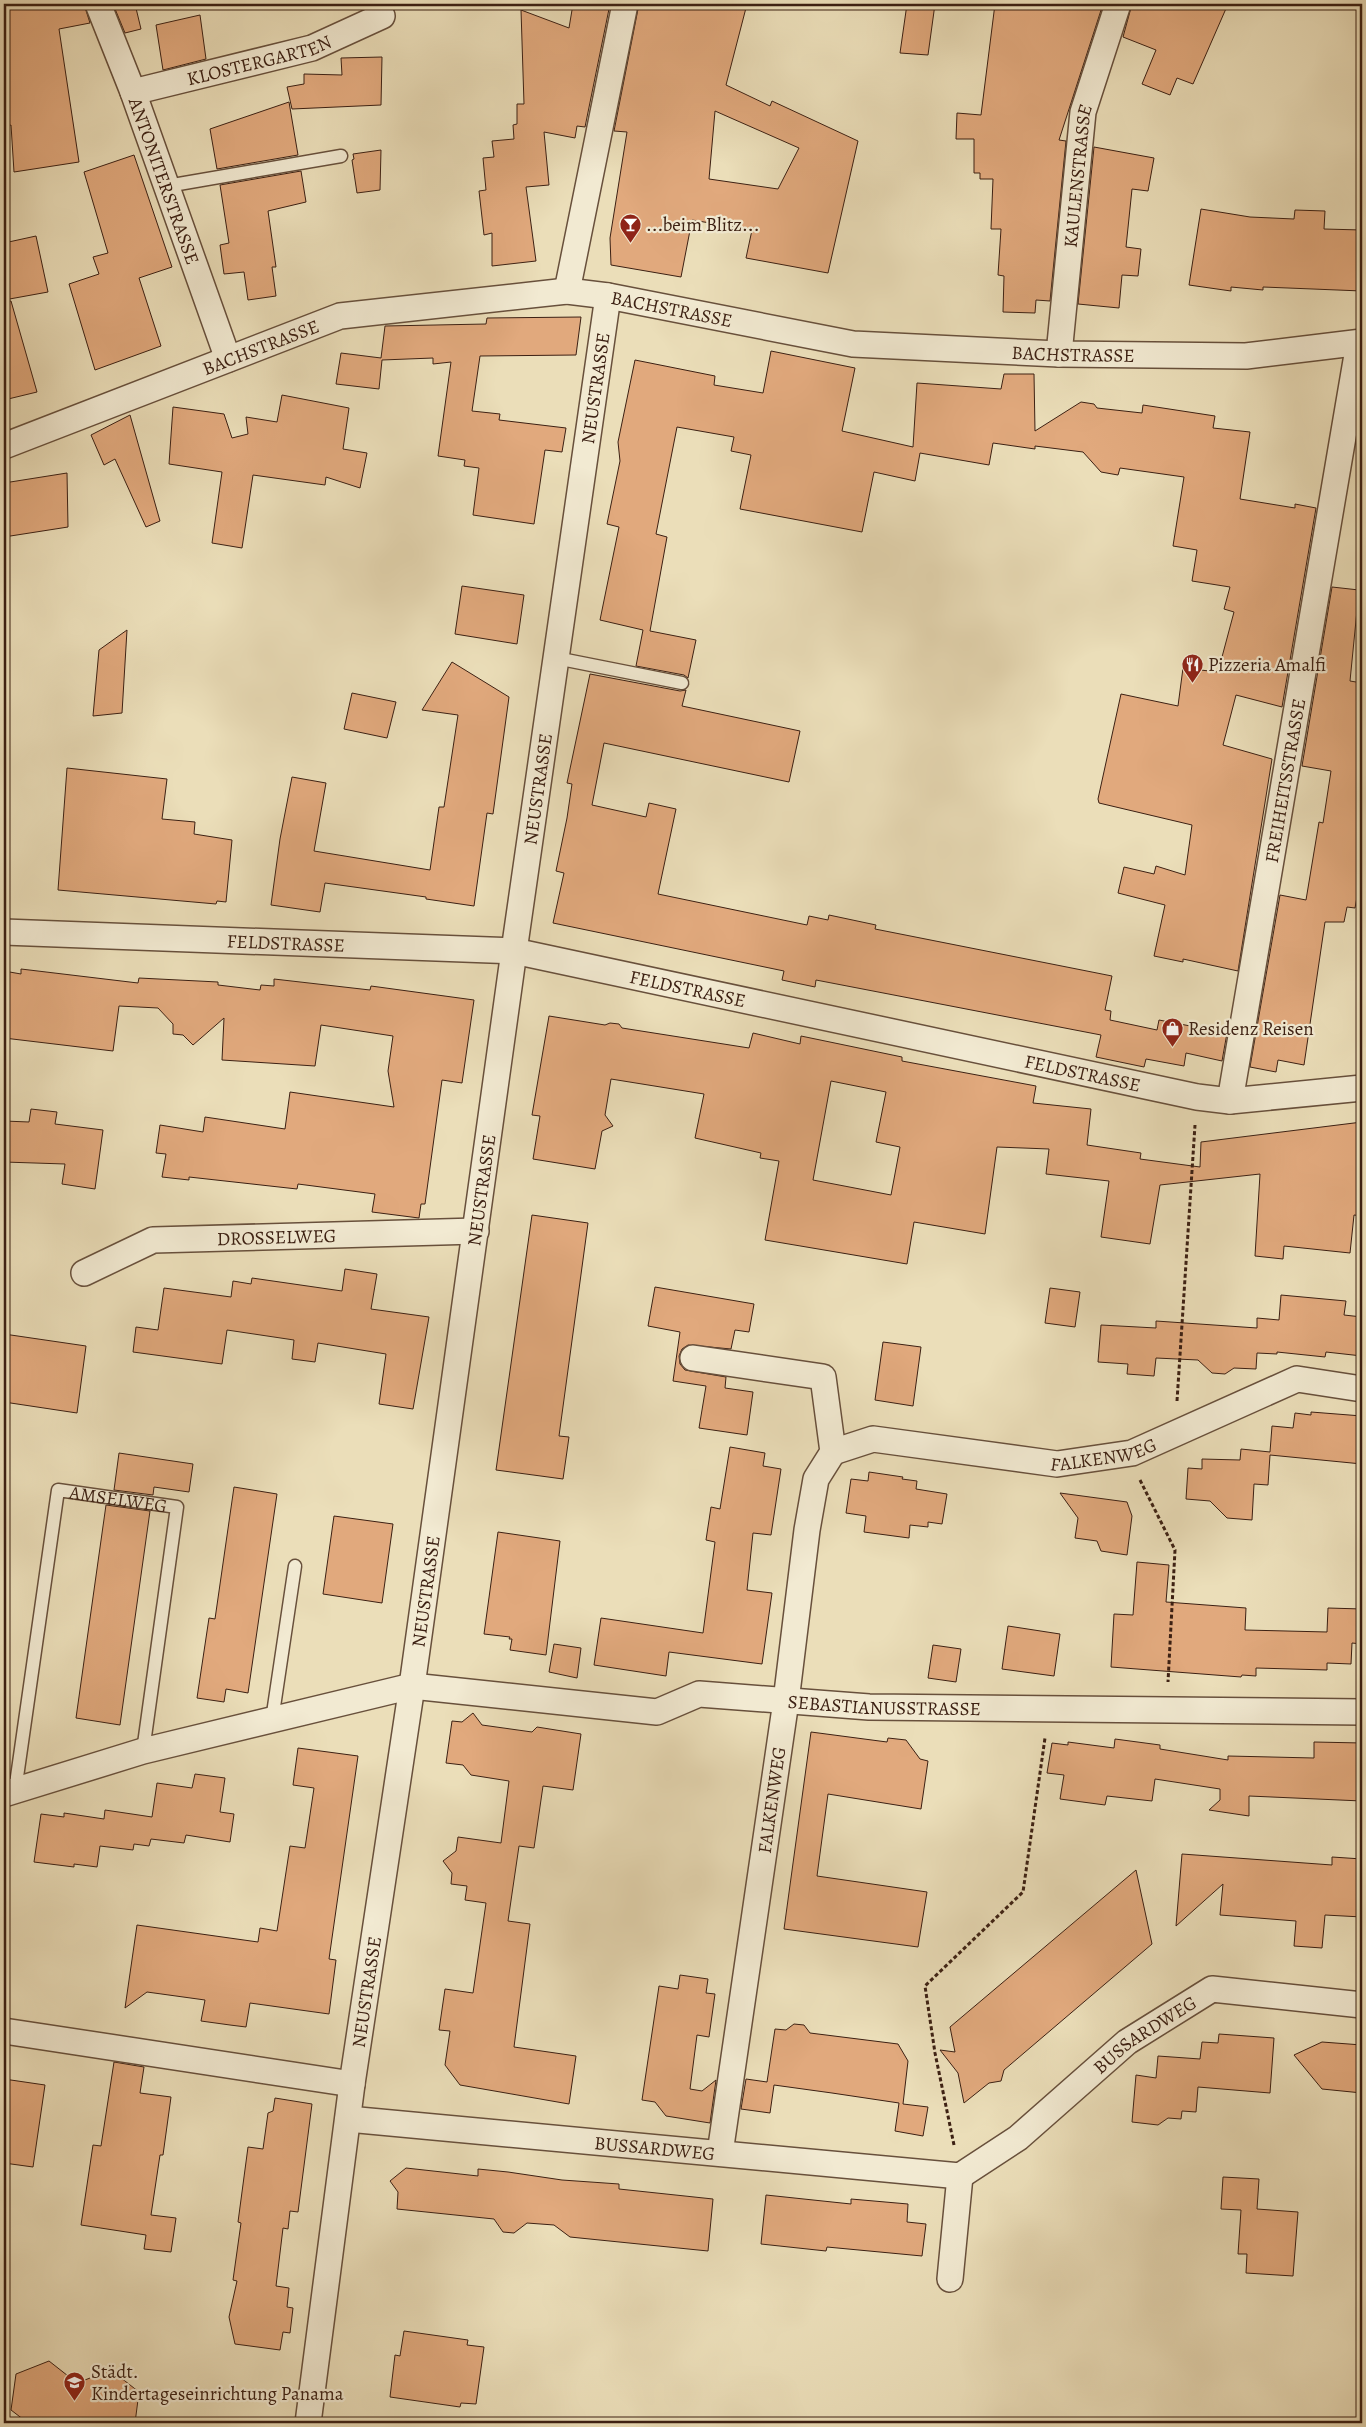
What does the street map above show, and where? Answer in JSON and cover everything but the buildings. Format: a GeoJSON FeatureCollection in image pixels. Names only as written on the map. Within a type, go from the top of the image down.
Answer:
{"type":"FeatureCollection","features":[{"type":"Feature","properties":{"kind":"street","name":"ANTONITERSTRASSE"},"geometry":{"type":"LineString","coordinates":[[98,4],[133,92],[228,359]]}},
{"type":"Feature","properties":{"kind":"street"},"geometry":{"type":"LineString","coordinates":[[567,291],[624,4]]}},
{"type":"Feature","properties":{"kind":"street","name":"KAULENSTRASSE"},"geometry":{"type":"LineString","coordinates":[[1059,354],[1083,112],[1118,4]]}},
{"type":"Feature","properties":{"kind":"street","name":"KLOSTERGARTEN"},"geometry":{"type":"LineString","coordinates":[[133,92],[312,48],[382,16]]}},
{"type":"Feature","properties":{"kind":"street","name":"BACHSTRASSE"},"geometry":{"type":"LineString","coordinates":[[4,446],[340,316],[567,291],[608,296],[853,344],[1059,354],[1246,356],[1361,342]]}},
{"type":"Feature","properties":{"kind":"street","name":"NEUSTRASSE"},"geometry":{"type":"LineString","coordinates":[[308,2423],[352,2084],[412,1686],[514,951],[608,296]]}},
{"type":"Feature","properties":{"kind":"street","name":"FREIHEITSSTRASSE"},"geometry":{"type":"LineString","coordinates":[[1230,1101],[1361,342]]}},
{"type":"Feature","properties":{"kind":"street","name":"FELDSTRASSE"},"geometry":{"type":"LineString","coordinates":[[4,932],[514,951],[1197,1097],[1230,1101],[1362,1088]]}},
{"type":"Feature","properties":{"kind":"street","name":"DROSSELWEG"},"geometry":{"type":"LineString","coordinates":[[84,1273],[153,1240],[476,1231]]}},
{"type":"Feature","properties":{"kind":"street"},"geometry":{"type":"LineString","coordinates":[[693,1358],[823,1377],[833,1452]]}},
{"type":"Feature","properties":{"kind":"street","name":"FALKENWEG"},"geometry":{"type":"LineString","coordinates":[[720,2153],[786,1701],[807,1530],[816,1479],[833,1452],[873,1439],[1057,1464],[1132,1453],[1296,1379],[1362,1389]]}},
{"type":"Feature","properties":{"kind":"street","name":"SEBASTIANUSSTRASSE"},"geometry":{"type":"LineString","coordinates":[[412,1686],[657,1712],[699,1694],[868,1707],[1362,1712]]}},
{"type":"Feature","properties":{"kind":"street","name":"AMSELWEG"},"geometry":{"type":"LineString","coordinates":[[10,1793],[143,1751],[412,1686]]}},
{"type":"Feature","properties":{"kind":"street","name":"BUSSARDWEG"},"geometry":{"type":"LineString","coordinates":[[348,2119],[960,2176],[1018,2138],[1127,2042],[1212,1989],[1362,2006]]}},
{"type":"Feature","properties":{"kind":"street"},"geometry":{"type":"LineString","coordinates":[[4,2031],[352,2084]]}},
{"type":"Feature","properties":{"kind":"street"},"geometry":{"type":"LineString","coordinates":[[950,2279],[960,2176]]}},
{"type":"Feature","properties":{"kind":"lane"},"geometry":{"type":"LineString","coordinates":[[166,186],[341,156]]}},
{"type":"Feature","properties":{"kind":"lane"},"geometry":{"type":"LineString","coordinates":[[556,658],[682,682]]}},
{"type":"Feature","properties":{"kind":"lane","name":"AMSELWEG"},"geometry":{"type":"LineString","coordinates":[[10,1793],[58,1490],[178,1507],[143,1751]]}},
{"type":"Feature","properties":{"kind":"lane"},"geometry":{"type":"LineString","coordinates":[[272,1720],[295,1566]]}},
{"type":"Feature","properties":{"kind":"path"},"geometry":{"type":"LineString","coordinates":[[1175,1434],[1197,1097]]}},
{"type":"Feature","properties":{"kind":"path"},"geometry":{"type":"LineString","coordinates":[[1132,1453],[1133,1467],[1175,1550],[1166,1710]]}},
{"type":"Feature","properties":{"kind":"path"},"geometry":{"type":"LineString","coordinates":[[960,2176],[935,2053],[925,1986],[1023,1892],[1049,1710]]}},
{"type":"Feature","properties":{"kind":"place","name":"...beim Blitz..."},"geometry":{"type":"Point","coordinates":[630,243]}},
{"type":"Feature","properties":{"kind":"place","name":"Pizzeria Amalfi"},"geometry":{"type":"Point","coordinates":[1192,683]}},
{"type":"Feature","properties":{"kind":"place","name":"Residenz Reisen"},"geometry":{"type":"Point","coordinates":[1172,1047]}},
{"type":"Feature","properties":{"kind":"place","name":"Städt. Kindertageseinrichtung Panama"},"geometry":{"type":"Point","coordinates":[75,2401]}}]}
